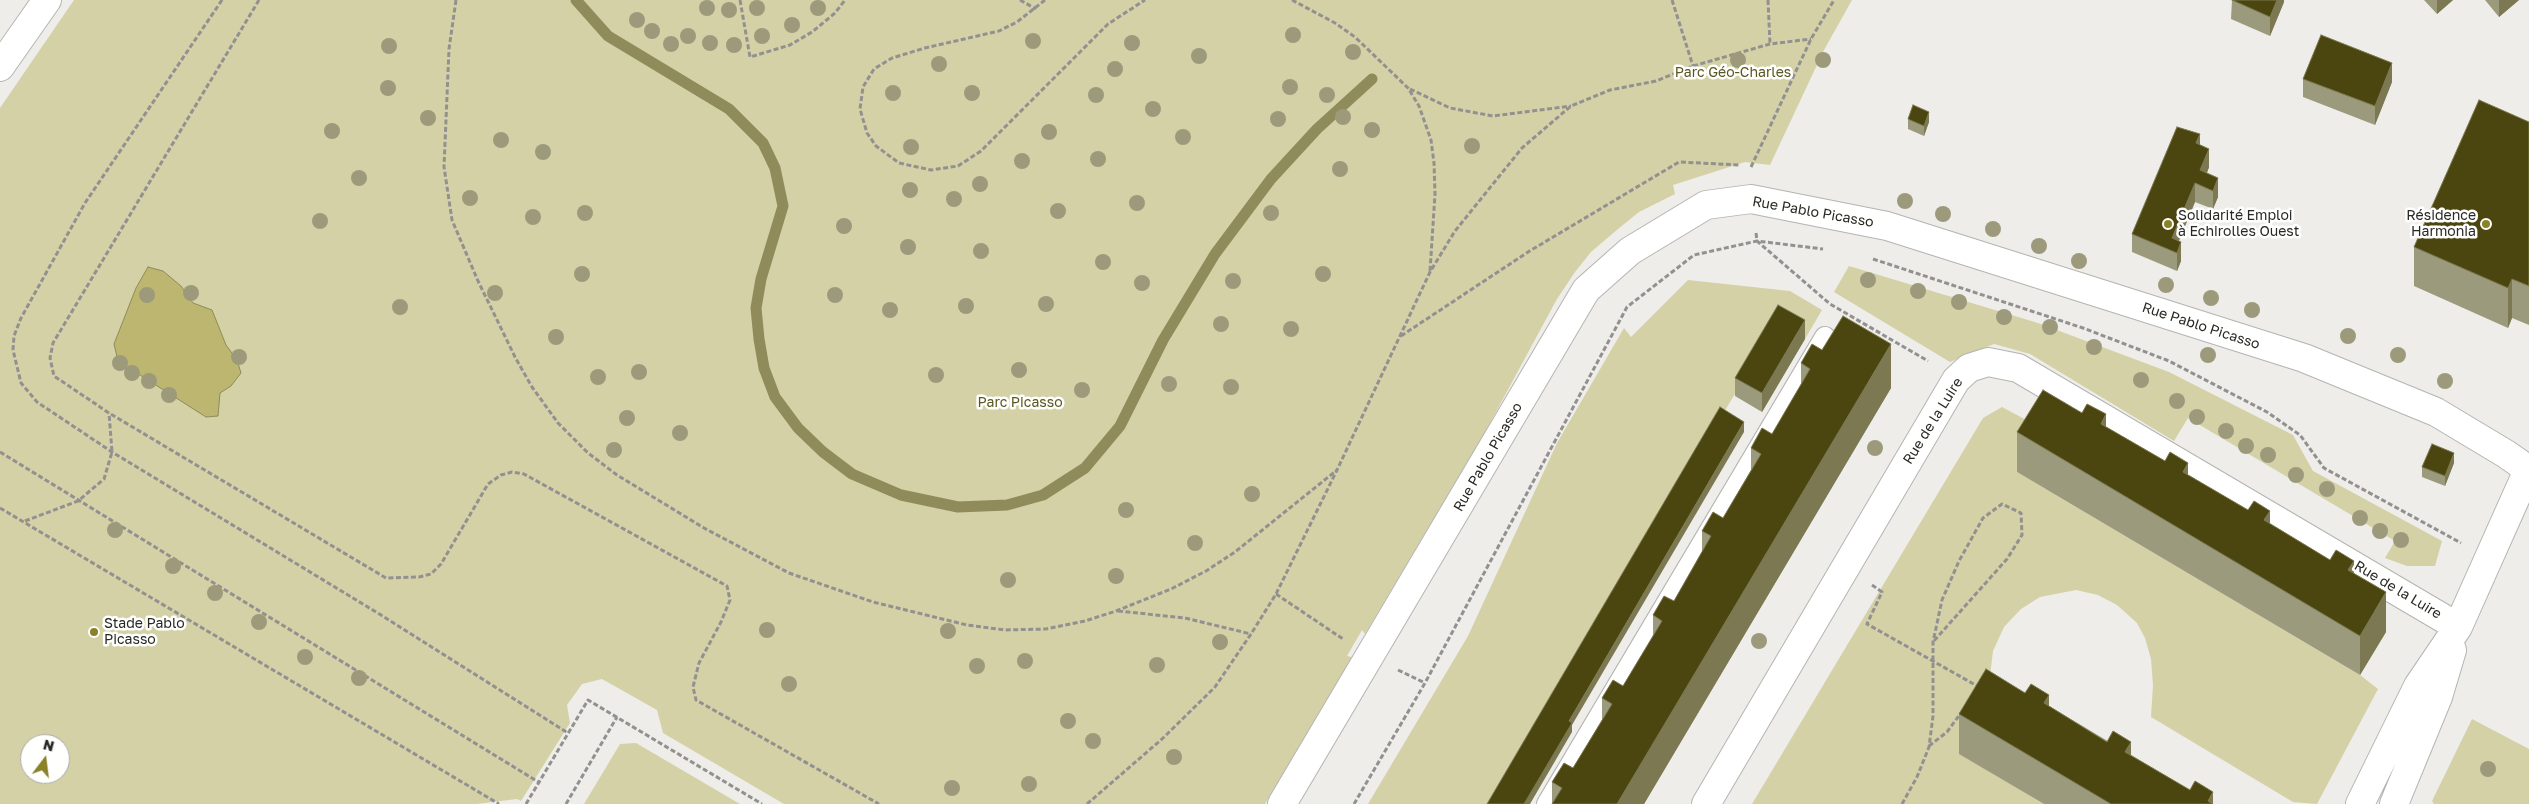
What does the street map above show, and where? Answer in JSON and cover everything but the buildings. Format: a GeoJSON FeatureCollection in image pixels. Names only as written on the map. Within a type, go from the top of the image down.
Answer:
{"type":"FeatureCollection","features":[{"type":"Feature","properties":{"kind":"street"},"geometry":{"type":"LineString","coordinates":[[0,67],[47,0]]}},
{"type":"Feature","properties":{"kind":"street","name":"Rue Pablo Picasso"},"geometry":{"type":"LineString","coordinates":[[1282,804],[1586,290],[1630,252],[1706,204],[1751,199],[1887,226],[2304,358],[2436,412],[2529,469]]}},
{"type":"Feature","properties":{"kind":"street","name":"Rue de la Luire"},"geometry":{"type":"LineString","coordinates":[[1706,804],[1956,380],[1969,368],[1988,362],[2018,368],[2458,627]]}},
{"type":"Feature","properties":{"kind":"street"},"geometry":{"type":"LineString","coordinates":[[2360,804],[2418,686],[2458,627],[2529,469]]}},
{"type":"Feature","properties":{"kind":"street"},"geometry":{"type":"LineString","coordinates":[[2394,804],[2438,698],[2458,627]]}},
{"type":"Feature","properties":{"kind":"lane"},"geometry":{"type":"LineString","coordinates":[[1547,804],[1825,337]]}},
{"type":"Feature","properties":{"kind":"path"},"geometry":{"type":"LineString","coordinates":[[222,0],[85,203],[22,318],[14,336],[16,366],[21,383],[37,402],[112,452],[381,615],[568,733]]}},
{"type":"Feature","properties":{"kind":"path"},"geometry":{"type":"LineString","coordinates":[[259,0],[53,343],[50,358],[54,376],[109,413],[386,578],[419,577],[431,574],[440,564],[488,484],[501,475],[512,472],[524,474],[727,586],[730,600],[721,622],[699,663],[694,687],[696,700],[879,804]]}},
{"type":"Feature","properties":{"kind":"path"},"geometry":{"type":"LineString","coordinates":[[456,0],[449,49],[444,131],[444,167],[452,220],[494,315],[532,387],[558,423],[588,452],[617,475],[720,537],[790,572],[873,602],[966,625],[1005,630],[1046,629],[1084,621],[1116,611],[1171,589],[1235,552],[1337,470]]}},
{"type":"Feature","properties":{"kind":"path"},"geometry":{"type":"LineString","coordinates":[[740,0],[750,57],[790,45],[812,32],[835,13],[845,0]]}},
{"type":"Feature","properties":{"kind":"path"},"geometry":{"type":"LineString","coordinates":[[1020,0],[1036,9]]}},
{"type":"Feature","properties":{"kind":"path"},"geometry":{"type":"LineString","coordinates":[[1045,0],[1036,9],[1017,22],[999,31],[892,58],[874,69],[863,86],[860,109],[868,133],[876,146],[899,163],[931,170],[958,166],[981,151],[1108,24],[1145,0]]}},
{"type":"Feature","properties":{"kind":"path"},"geometry":{"type":"LineString","coordinates":[[1292,0],[1335,23],[1355,37],[1408,88],[1450,108],[1493,116],[1571,106],[1610,90],[1656,81],[1693,66],[1770,44],[1811,39]]}},
{"type":"Feature","properties":{"kind":"path"},"geometry":{"type":"LineString","coordinates":[[1672,0],[1693,66]]}},
{"type":"Feature","properties":{"kind":"path"},"geometry":{"type":"LineString","coordinates":[[1768,0],[1770,44]]}},
{"type":"Feature","properties":{"kind":"path"},"geometry":{"type":"LineString","coordinates":[[1400,337],[1528,252],[1679,162],[1751,166],[1811,39],[1834,0]]}},
{"type":"Feature","properties":{"kind":"path"},"geometry":{"type":"LineString","coordinates":[[1408,88],[1427,125],[1434,164],[1436,194],[1430,272]]}},
{"type":"Feature","properties":{"kind":"path"},"geometry":{"type":"LineString","coordinates":[[1087,804],[1162,739],[1215,686],[1276,594],[1337,470],[1430,272],[1455,231],[1522,148],[1571,106]]}},
{"type":"Feature","properties":{"kind":"path"},"geometry":{"type":"LineString","coordinates":[[1354,804],[1425,683],[1627,307],[1694,256],[1757,241],[1825,249]]}},
{"type":"Feature","properties":{"kind":"path"},"geometry":{"type":"LineString","coordinates":[[1757,241],[1830,304],[1912,351]]}},
{"type":"Feature","properties":{"kind":"path"},"geometry":{"type":"LineString","coordinates":[[1864,256],[2083,328],[2169,362],[2267,412],[2300,435],[2324,468],[2490,559]]}},
{"type":"Feature","properties":{"kind":"path"},"geometry":{"type":"LineString","coordinates":[[24,521],[78,501],[104,479],[112,452],[109,413]]}},
{"type":"Feature","properties":{"kind":"path"},"geometry":{"type":"LineString","coordinates":[[0,452],[540,783]]}},
{"type":"Feature","properties":{"kind":"path"},"geometry":{"type":"LineString","coordinates":[[1902,804],[1917,777],[1929,747],[1933,716],[1934,661],[1932,642],[1942,600],[1959,561],[1983,518],[2002,504],[2021,513],[2022,535],[2007,559],[1932,642]]}},
{"type":"Feature","properties":{"kind":"path"},"geometry":{"type":"LineString","coordinates":[[0,508],[499,804]]}},
{"type":"Feature","properties":{"kind":"path"},"geometry":{"type":"LineString","coordinates":[[1843,569],[1882,592],[1867,624],[1986,692]]}},
{"type":"Feature","properties":{"kind":"path"},"geometry":{"type":"LineString","coordinates":[[1116,611],[1185,618],[1251,634]]}},
{"type":"Feature","properties":{"kind":"path"},"geometry":{"type":"LineString","coordinates":[[1975,696],[1980,688]]}},
{"type":"Feature","properties":{"kind":"path"},"geometry":{"type":"LineString","coordinates":[[526,804],[588,700],[762,804]]}},
{"type":"Feature","properties":{"kind":"path"},"geometry":{"type":"LineString","coordinates":[[1929,747],[1947,732],[1964,710]]}},
{"type":"Feature","properties":{"kind":"path"},"geometry":{"type":"LineString","coordinates":[[566,804],[617,717]]}},
{"type":"Feature","properties":{"kind":"green space","name":"Parc Picasso"},"geometry":{"type":"Polygon","coordinates":[[[74,0],[1852,0],[1824,50],[1770,165],[1745,162],[1673,185],[1675,194],[1639,212],[1591,252],[1575,272],[1557,299],[1484,434],[1365,634],[1362,630],[1347,656],[1352,657],[1265,804],[784,804],[663,733],[657,710],[602,679],[582,684],[567,705],[570,723],[521,801],[517,799],[477,804],[0,804],[0,108],[74,0]]]}},
{"type":"Feature","properties":{"kind":"green space"},"geometry":{"type":"Polygon","coordinates":[[[1849,266],[2038,323],[2169,372],[2293,435],[2313,471],[2442,541],[2435,566],[2407,566],[2385,558],[2395,541],[2188,418],[2174,441],[2030,354],[1994,344],[1950,362],[1834,292],[1849,266]]]}},
{"type":"Feature","properties":{"kind":"green space"},"geometry":{"type":"Polygon","coordinates":[[[1688,280],[1790,291],[1822,310],[1805,339],[1777,323],[1491,804],[1368,804],[1468,636],[1557,443],[1624,328],[1631,337],[1688,280]]]}},
{"type":"Feature","properties":{"kind":"green space"},"geometry":{"type":"Polygon","coordinates":[[[2002,407],[2043,429],[2017,472],[2360,675],[2378,689],[2317,804],[2293,802],[2151,717],[2153,685],[2151,659],[2145,638],[2137,623],[2117,605],[2098,595],[2076,590],[2040,597],[2021,609],[2004,627],[1993,651],[1986,709],[1960,754],[2044,804],[1752,804],[1983,418],[2002,407]]]}},
{"type":"Feature","properties":{"kind":"green space"},"geometry":{"type":"Polygon","coordinates":[[[2472,719],[2529,749],[2529,804],[2434,804],[2432,801],[2472,719]]]}},
{"type":"Feature","properties":{"kind":"green space"},"geometry":{"type":"Polygon","coordinates":[[[636,743],[740,804],[584,804],[620,744],[636,743]]]}},
{"type":"Feature","properties":{"kind":"shaded area"},"geometry":{"type":"Polygon","coordinates":[[[148,267],[163,271],[181,286],[193,303],[212,310],[226,345],[237,360],[241,373],[231,386],[220,393],[218,416],[206,417],[118,361],[114,344],[136,288],[148,267]]]}},
{"type":"Feature","properties":{"kind":"waterway"},"geometry":{"type":"LineString","coordinates":[[576,0],[608,36],[729,109],[763,143],[775,168],[783,206],[761,279],[756,308],[759,339],[764,368],[775,397],[798,428],[823,452],[852,474],[901,495],[958,507],[1007,505],[1043,495],[1085,468],[1120,426],[1163,340],[1215,254],[1271,179],[1317,129],[1372,79]]}},
{"type":"Feature","properties":{"kind":"place","name":"Solidarité Emploi à Echirolles Ouest"},"geometry":{"type":"Point","coordinates":[2168,224]}},
{"type":"Feature","properties":{"kind":"place","name":"Résidence Harmonia"},"geometry":{"type":"Point","coordinates":[2486,224]}},
{"type":"Feature","properties":{"kind":"place","name":"Stade Pablo Picasso"},"geometry":{"type":"Point","coordinates":[94,632]}},
{"type":"Feature","properties":{"kind":"park label","name":"Parc Géo-Charles"},"geometry":{"type":"Point","coordinates":[1733,73]}}]}
